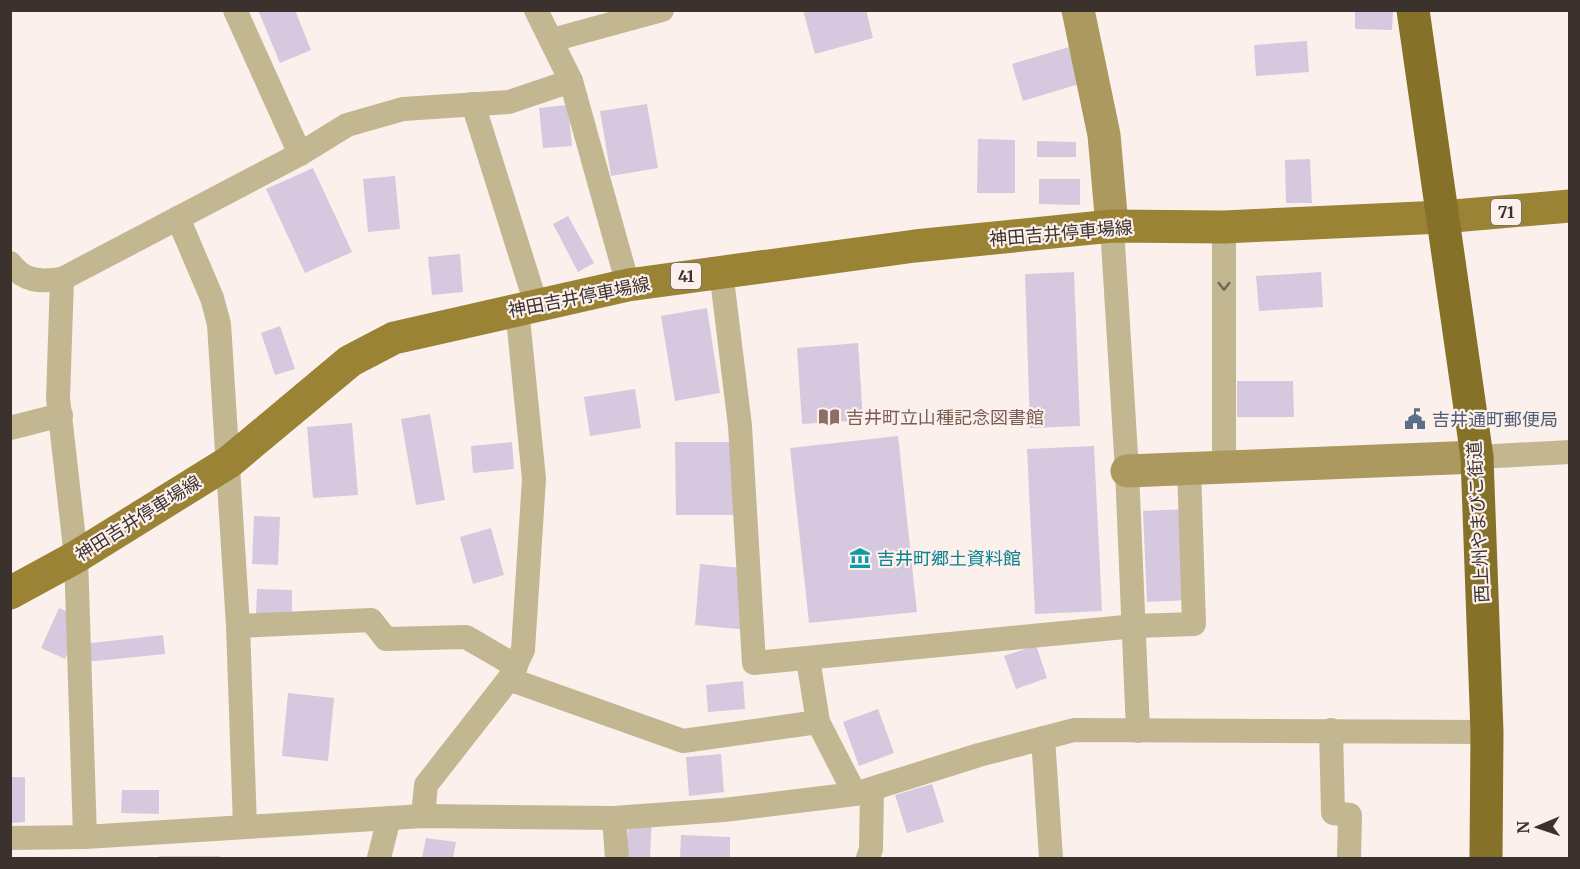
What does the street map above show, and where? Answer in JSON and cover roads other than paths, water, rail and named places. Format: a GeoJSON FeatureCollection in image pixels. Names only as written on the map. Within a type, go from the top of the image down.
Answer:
{"type":"FeatureCollection","features":[{"type":"Feature","properties":{"kind":"highway","name":"西上州やまびこ街道"},"geometry":{"type":"LineString","coordinates":[[1413,10],[1477,456],[1487,732],[1486,858]]}},
{"type":"Feature","properties":{"kind":"main road","name":"71"},"geometry":{"type":"LineString","coordinates":[[1442,217],[1569,206]]}},
{"type":"Feature","properties":{"kind":"main road","name":"神田吉井停車場線"},"geometry":{"type":"LineString","coordinates":[[10,593],[76,557],[230,462],[337,371],[372,347],[394,338],[527,306],[628,285],[915,246],[1112,226],[1224,227],[1442,217]]}},
{"type":"Feature","properties":{"kind":"street"},"geometry":{"type":"LineString","coordinates":[[236,10],[300,154]]}},
{"type":"Feature","properties":{"kind":"street"},"geometry":{"type":"LineString","coordinates":[[536,10],[571,81],[628,285]]}},
{"type":"Feature","properties":{"kind":"street"},"geometry":{"type":"LineString","coordinates":[[552,40],[662,10]]}},
{"type":"Feature","properties":{"kind":"street"},"geometry":{"type":"LineString","coordinates":[[1078,10],[1104,135],[1112,226],[1135,626],[1138,731]]}},
{"type":"Feature","properties":{"kind":"street"},"geometry":{"type":"LineString","coordinates":[[10,263],[22,276],[31,280],[62,279],[300,154],[347,125],[403,109],[509,102],[571,81]]}},
{"type":"Feature","properties":{"kind":"street"},"geometry":{"type":"LineString","coordinates":[[423,816],[426,785],[512,672],[524,650],[534,479],[527,306],[473,104]]}},
{"type":"Feature","properties":{"kind":"street"},"geometry":{"type":"LineString","coordinates":[[178,218],[212,298],[219,324],[230,462],[245,826]]}},
{"type":"Feature","properties":{"kind":"street"},"geometry":{"type":"LineString","coordinates":[[1224,227],[1224,468]]}},
{"type":"Feature","properties":{"kind":"street"},"geometry":{"type":"LineString","coordinates":[[721,271],[740,426],[753,663],[1135,626],[1194,624],[1189,468]]}},
{"type":"Feature","properties":{"kind":"street"},"geometry":{"type":"LineString","coordinates":[[62,279],[58,398],[76,557],[85,837]]}},
{"type":"Feature","properties":{"kind":"street"},"geometry":{"type":"LineString","coordinates":[[10,428],[61,415]]}},
{"type":"Feature","properties":{"kind":"street"},"geometry":{"type":"LineString","coordinates":[[1127,471],[1569,452]]}},
{"type":"Feature","properties":{"kind":"street"},"geometry":{"type":"LineString","coordinates":[[238,626],[371,620],[386,639],[466,637],[512,672],[683,741],[818,722]]}},
{"type":"Feature","properties":{"kind":"street"},"geometry":{"type":"LineString","coordinates":[[808,658],[818,722],[863,792],[871,849],[868,858]]}},
{"type":"Feature","properties":{"kind":"street"},"geometry":{"type":"LineString","coordinates":[[10,838],[85,837],[423,816],[614,818],[724,810],[863,792],[979,754],[1074,730],[1487,732]]}},
{"type":"Feature","properties":{"kind":"street"},"geometry":{"type":"LineString","coordinates":[[1331,730],[1333,813],[1350,814],[1349,858]]}},
{"type":"Feature","properties":{"kind":"street"},"geometry":{"type":"LineString","coordinates":[[1043,738],[1051,858]]}},
{"type":"Feature","properties":{"kind":"street"},"geometry":{"type":"LineString","coordinates":[[379,858],[389,818]]}},
{"type":"Feature","properties":{"kind":"street"},"geometry":{"type":"LineString","coordinates":[[614,818],[617,858]]}},
{"type":"Feature","properties":{"kind":"place","name":"吉井町立山種記念図書館"},"geometry":{"type":"Point","coordinates":[829,417]}},
{"type":"Feature","properties":{"kind":"place","name":"吉井通町郵便局"},"geometry":{"type":"Point","coordinates":[1415,419]}},
{"type":"Feature","properties":{"kind":"place","name":"吉井町郷土資料館"},"geometry":{"type":"Point","coordinates":[860,558]}}]}
